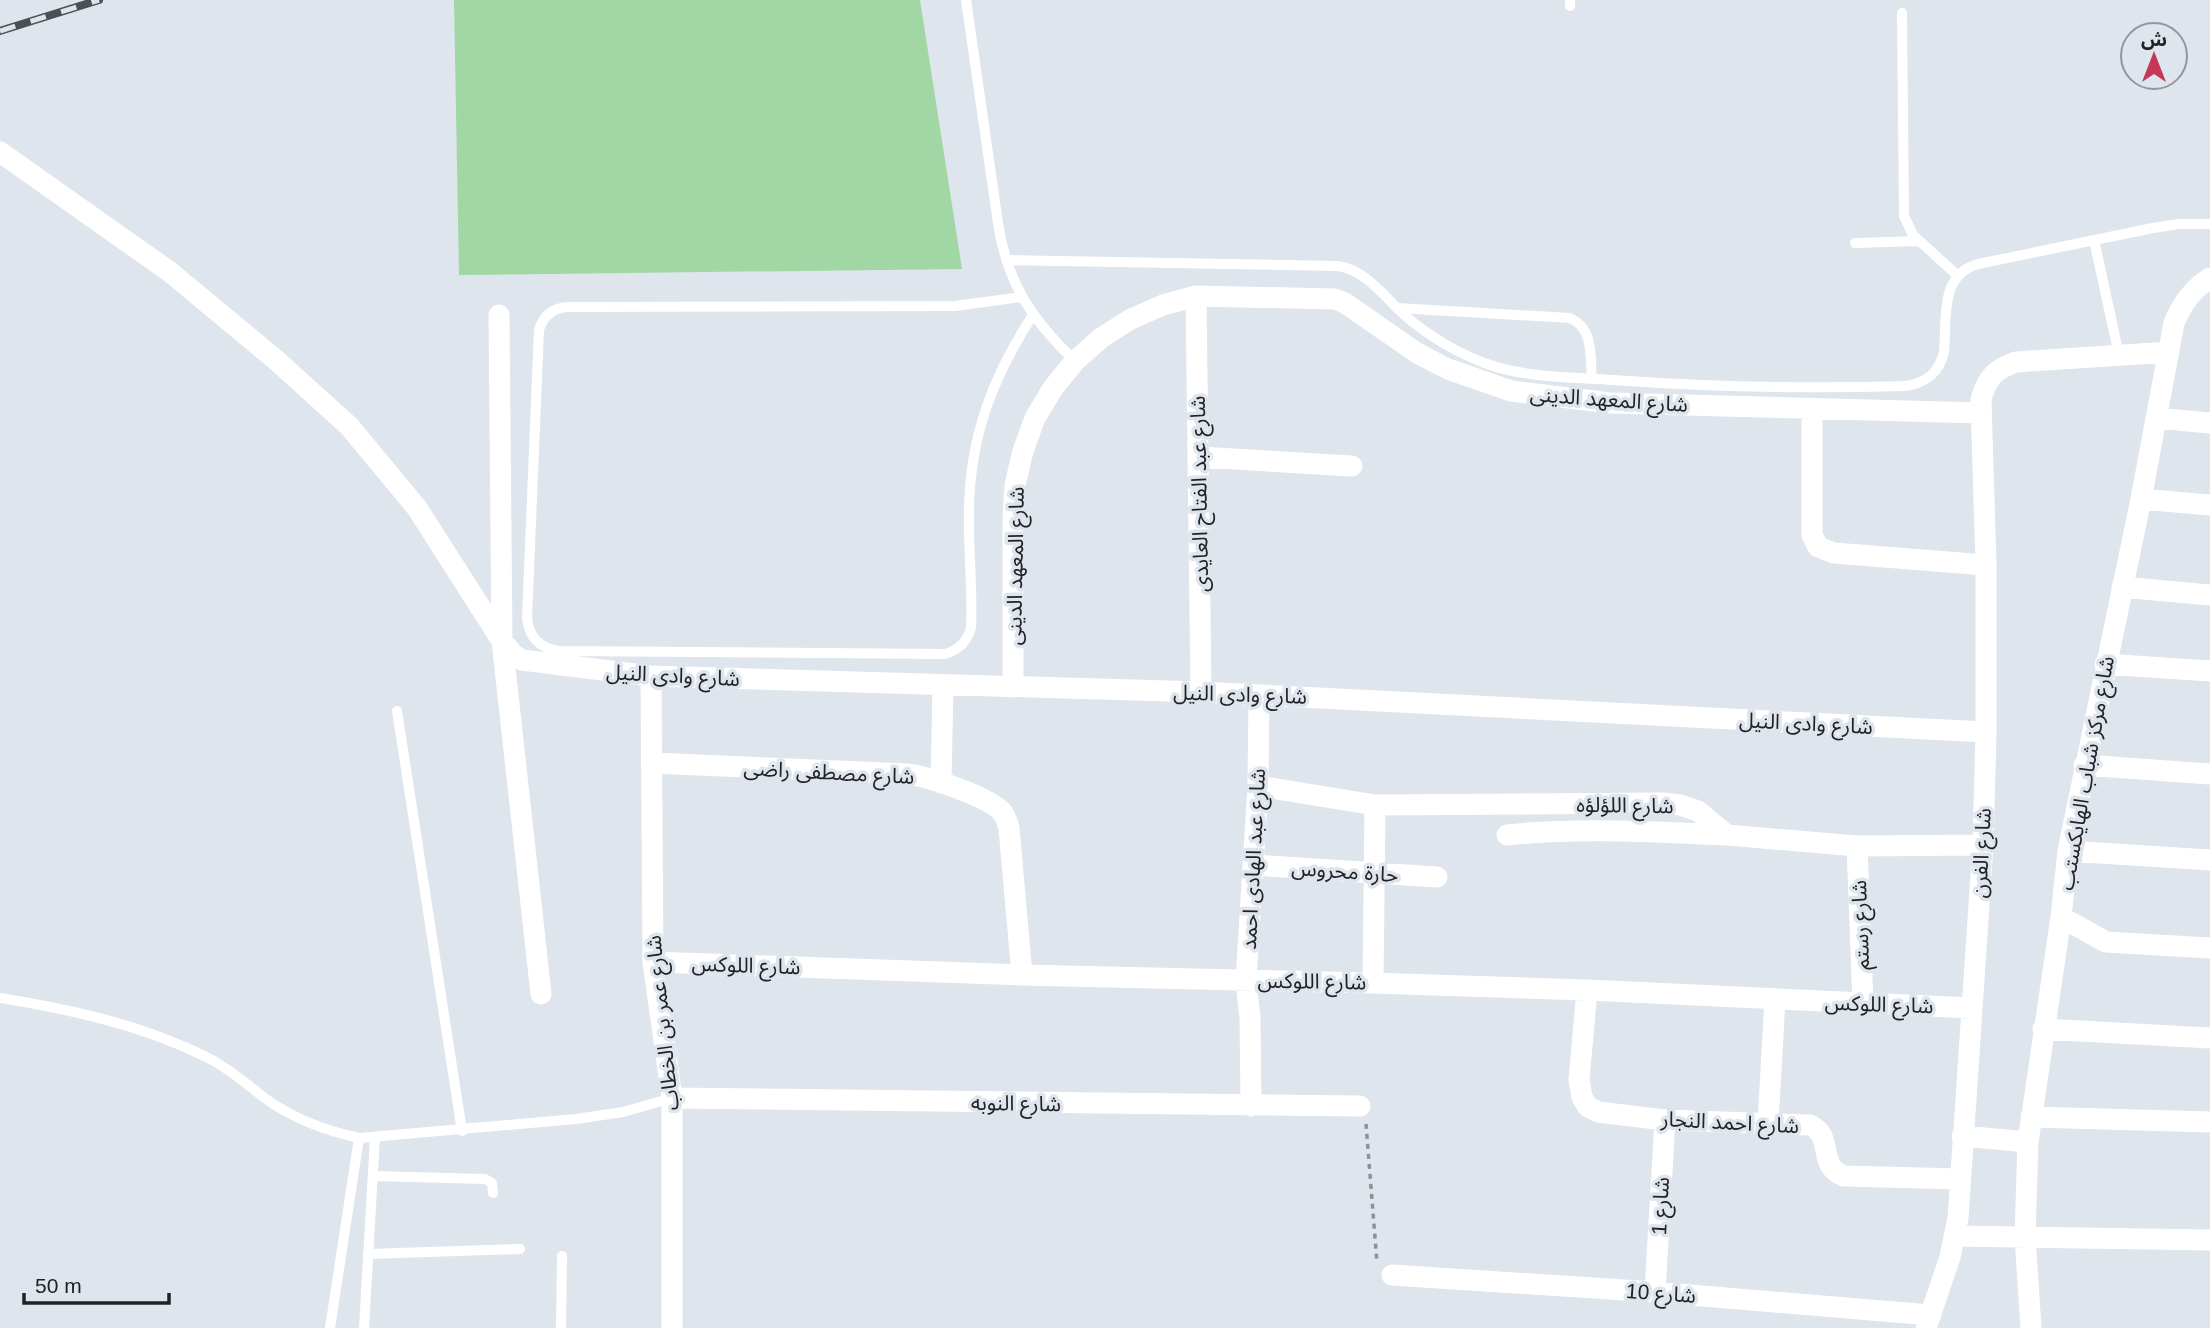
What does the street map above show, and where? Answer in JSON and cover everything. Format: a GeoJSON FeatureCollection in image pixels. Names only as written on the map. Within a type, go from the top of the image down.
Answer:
{"type":"FeatureCollection","features":[{"type":"Feature","properties":{"kind":"street"},"geometry":{"type":"LineString","coordinates":[[0,152],[170,272],[276,360],[349,426],[417,509],[502,641]]}},
{"type":"Feature","properties":{"kind":"street","name":"شارع مركز شباب الهايكستب"},"geometry":{"type":"LineString","coordinates":[[2031,1328],[2025,1236],[2028,1142],[2068,851],[2141,499],[2174,323],[2180,307],[2190,294],[2210,278]]}},
{"type":"Feature","properties":{"kind":"street","name":"شارع المعهد الدينى"},"geometry":{"type":"LineString","coordinates":[[1013,687],[1015,485],[1035,418],[1053,387],[1075,360],[1101,338],[1131,319],[1163,305],[1196,296],[1335,299],[1345,303],[1417,353],[1447,369],[1511,391],[1610,403],[1981,413]]}},
{"type":"Feature","properties":{"kind":"street","name":"شارع عبد الفتاح العايدى"},"geometry":{"type":"LineString","coordinates":[[1196,296],[1202,692]]}},
{"type":"Feature","properties":{"kind":"street"},"geometry":{"type":"LineString","coordinates":[[499,315],[502,641],[541,994]]}},
{"type":"Feature","properties":{"kind":"street"},"geometry":{"type":"LineString","coordinates":[[2119,355],[2169,352]]}},
{"type":"Feature","properties":{"kind":"street","name":"شارع الفرن"},"geometry":{"type":"LineString","coordinates":[[1928,1322],[1950,1257],[1958,1218],[1983,845],[1986,565],[1981,413],[1984,387],[1991,375],[2016,362],[2119,355]]}},
{"type":"Feature","properties":{"kind":"street"},"geometry":{"type":"LineString","coordinates":[[1812,409],[1812,534],[1818,547],[1835,552],[1986,565]]}},
{"type":"Feature","properties":{"kind":"street"},"geometry":{"type":"LineString","coordinates":[[2156,418],[2210,423]]}},
{"type":"Feature","properties":{"kind":"street"},"geometry":{"type":"LineString","coordinates":[[1199,457],[1352,466]]}},
{"type":"Feature","properties":{"kind":"street"},"geometry":{"type":"LineString","coordinates":[[2141,499],[2210,505]]}},
{"type":"Feature","properties":{"kind":"street"},"geometry":{"type":"LineString","coordinates":[[2122,587],[2210,595]]}},
{"type":"Feature","properties":{"kind":"street","name":"شارع وادى النيل"},"geometry":{"type":"LineString","coordinates":[[502,641],[522,660],[651,676],[1202,692],[1986,732]]}},
{"type":"Feature","properties":{"kind":"street"},"geometry":{"type":"LineString","coordinates":[[2105,664],[2210,671]]}},
{"type":"Feature","properties":{"kind":"street","name":"شارع عمر بن الخطاب"},"geometry":{"type":"LineString","coordinates":[[651,676],[653,962],[672,1098],[672,1328]]}},
{"type":"Feature","properties":{"kind":"street"},"geometry":{"type":"LineString","coordinates":[[941,783],[943,685]]}},
{"type":"Feature","properties":{"kind":"street","name":"شارع عبد الهادى احمد"},"geometry":{"type":"LineString","coordinates":[[1251,1106],[1250,1018],[1246,980],[1258,786],[1259,695]]}},
{"type":"Feature","properties":{"kind":"street","name":"شارع مصطفى راضى"},"geometry":{"type":"LineString","coordinates":[[652,763],[907,774],[930,778],[992,804],[1007,821],[1022,975]]}},
{"type":"Feature","properties":{"kind":"street"},"geometry":{"type":"LineString","coordinates":[[2084,765],[2210,774]]}},
{"type":"Feature","properties":{"kind":"street","name":"شارع اللؤلؤه"},"geometry":{"type":"LineString","coordinates":[[1258,786],[1375,805],[1663,803],[1698,811],[1727,835]]}},
{"type":"Feature","properties":{"kind":"street"},"geometry":{"type":"LineString","coordinates":[[1373,983],[1375,805]]}},
{"type":"Feature","properties":{"kind":"street"},"geometry":{"type":"LineString","coordinates":[[1507,835],[1541,831],[1608,830],[1727,835],[1857,846],[1983,845]]}},
{"type":"Feature","properties":{"kind":"street","name":"شارع رستم"},"geometry":{"type":"LineString","coordinates":[[1857,846],[1863,1004]]}},
{"type":"Feature","properties":{"kind":"street"},"geometry":{"type":"LineString","coordinates":[[2068,851],[2210,860]]}},
{"type":"Feature","properties":{"kind":"street","name":"حارة محروس"},"geometry":{"type":"LineString","coordinates":[[1253,865],[1437,877]]}},
{"type":"Feature","properties":{"kind":"street"},"geometry":{"type":"LineString","coordinates":[[2061,917],[2106,942],[2210,948]]}},
{"type":"Feature","properties":{"kind":"street","name":"شارع اللوكس"},"geometry":{"type":"LineString","coordinates":[[653,962],[1587,990],[1972,1008]]}},
{"type":"Feature","properties":{"kind":"street","name":"شارع احمد النجار"},"geometry":{"type":"LineString","coordinates":[[1587,990],[1579,1080],[1582,1097],[1587,1106],[1598,1112],[1665,1120],[1810,1125],[1823,1137],[1829,1165],[1844,1176],[1960,1178]]}},
{"type":"Feature","properties":{"kind":"street"},"geometry":{"type":"LineString","coordinates":[[1768,1123],[1775,1000]]}},
{"type":"Feature","properties":{"kind":"street"},"geometry":{"type":"LineString","coordinates":[[2043,1029],[2210,1038]]}},
{"type":"Feature","properties":{"kind":"street","name":"شارع النوبه"},"geometry":{"type":"LineString","coordinates":[[672,1098],[1360,1106]]}},
{"type":"Feature","properties":{"kind":"street"},"geometry":{"type":"LineString","coordinates":[[2031,1117],[2210,1122]]}},
{"type":"Feature","properties":{"kind":"street","name":"شارع 1"},"geometry":{"type":"LineString","coordinates":[[1655,1292],[1665,1120]]}},
{"type":"Feature","properties":{"kind":"street"},"geometry":{"type":"LineString","coordinates":[[1962,1136],[2028,1142]]}},
{"type":"Feature","properties":{"kind":"street"},"geometry":{"type":"LineString","coordinates":[[1955,1236],[2210,1240]]}},
{"type":"Feature","properties":{"kind":"street","name":"شارع 10"},"geometry":{"type":"LineString","coordinates":[[1392,1275],[1655,1292],[1928,1322]]}},
{"type":"Feature","properties":{"kind":"lane"},"geometry":{"type":"LineString","coordinates":[[966,0],[998,223],[1006,260],[1033,316],[1075,360]]}},
{"type":"Feature","properties":{"kind":"lane"},"geometry":{"type":"LineString","coordinates":[[1902,13],[1904,216],[1909,229],[1957,275]]}},
{"type":"Feature","properties":{"kind":"lane"},"geometry":{"type":"LineString","coordinates":[[1006,260],[1338,266],[1362,273],[1397,308],[1429,333],[1483,362],[1518,372],[1693,386],[1773,388],[1914,385],[1931,376],[1942,361],[1949,288],[1963,270],[1978,264],[2166,226],[2210,224]]}},
{"type":"Feature","properties":{"kind":"lane"},"geometry":{"type":"LineString","coordinates":[[1855,243],[1919,240]]}},
{"type":"Feature","properties":{"kind":"lane"},"geometry":{"type":"LineString","coordinates":[[2094,240],[2119,355]]}},
{"type":"Feature","properties":{"kind":"lane"},"geometry":{"type":"LineString","coordinates":[[1022,298],[955,306],[568,307],[548,314],[539,330],[527,618],[531,635],[542,646],[559,651],[945,654],[960,648],[971,628],[969,511],[976,442],[985,408],[998,376],[1014,344],[1033,316]]}},
{"type":"Feature","properties":{"kind":"lane"},"geometry":{"type":"LineString","coordinates":[[1397,308],[1570,318],[1581,324],[1589,338],[1592,379]]}},
{"type":"Feature","properties":{"kind":"lane"},"geometry":{"type":"LineString","coordinates":[[397,711],[462,1131]]}},
{"type":"Feature","properties":{"kind":"lane"},"geometry":{"type":"LineString","coordinates":[[0,998],[99,1016],[181,1046],[215,1062],[267,1099],[307,1122],[359,1138],[462,1131],[601,1116],[672,1098]]}},
{"type":"Feature","properties":{"kind":"lane"},"geometry":{"type":"LineString","coordinates":[[364,1328],[375,1137]]}},
{"type":"Feature","properties":{"kind":"lane"},"geometry":{"type":"LineString","coordinates":[[330,1328],[359,1138]]}},
{"type":"Feature","properties":{"kind":"lane"},"geometry":{"type":"LineString","coordinates":[[373,1176],[485,1179],[492,1183],[493,1193]]}},
{"type":"Feature","properties":{"kind":"lane"},"geometry":{"type":"LineString","coordinates":[[368,1254],[520,1249]]}},
{"type":"Feature","properties":{"kind":"lane"},"geometry":{"type":"LineString","coordinates":[[561,1328],[562,1256]]}},
{"type":"Feature","properties":{"kind":"path"},"geometry":{"type":"LineString","coordinates":[[1360,1106],[1365,1113],[1376,1259],[1381,1270],[1392,1275]]}},
{"type":"Feature","properties":{"kind":"green space"},"geometry":{"type":"Polygon","coordinates":[[[454,0],[920,0],[962,269],[459,275],[454,0]]]}},
{"type":"Feature","properties":{"kind":"railway"},"geometry":{"type":"LineString","coordinates":[[0,31],[99,0]]}}]}
